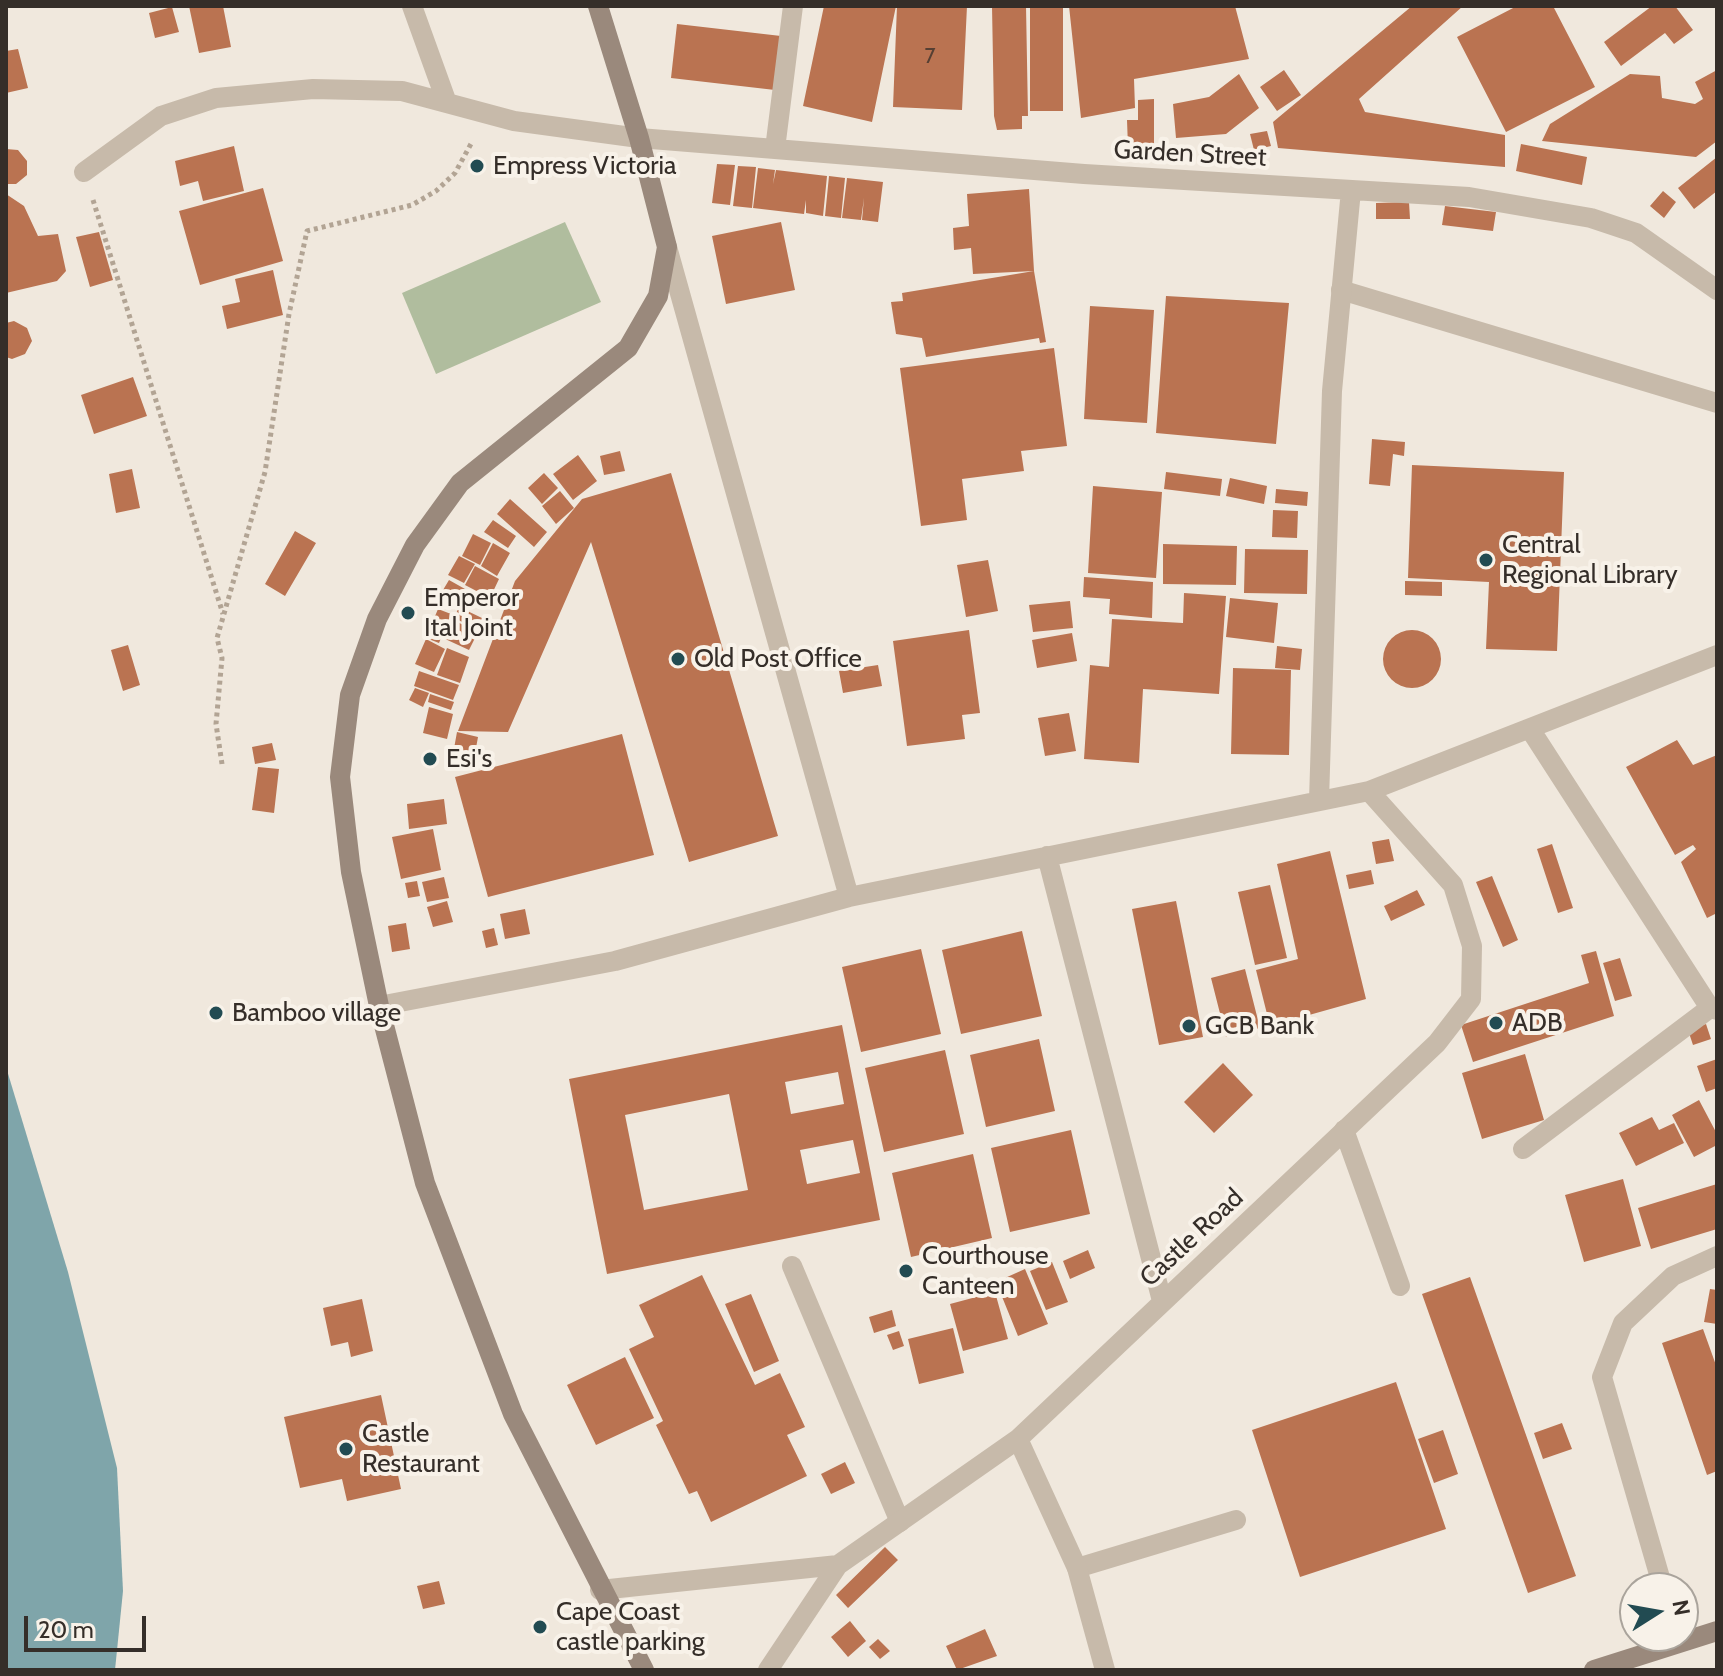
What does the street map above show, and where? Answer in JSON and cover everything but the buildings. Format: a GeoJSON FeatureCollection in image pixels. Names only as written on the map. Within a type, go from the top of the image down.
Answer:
{"type":"FeatureCollection","features":[{"type":"Feature","properties":{"kind":"street"},"geometry":{"type":"LineString","coordinates":[[412,6],[447,103]]}},
{"type":"Feature","properties":{"kind":"street"},"geometry":{"type":"LineString","coordinates":[[598,6],[639,138],[849,897]]}},
{"type":"Feature","properties":{"kind":"street"},"geometry":{"type":"LineString","coordinates":[[775,149],[793,6]]}},
{"type":"Feature","properties":{"kind":"street","name":"Garden Street"},"geometry":{"type":"LineString","coordinates":[[84,172],[161,116],[216,98],[313,89],[402,91],[514,121],[639,138],[1084,174],[1469,197],[1591,218],[1636,233],[1717,290]]}},
{"type":"Feature","properties":{"kind":"street"},"geometry":{"type":"LineString","coordinates":[[1319,800],[1332,391],[1351,190]]}},
{"type":"Feature","properties":{"kind":"street"},"geometry":{"type":"LineString","coordinates":[[644,1670],[600,1590],[513,1414],[425,1183],[379,1006],[351,872],[340,777],[350,695],[377,619],[415,545],[460,483],[628,348],[658,296],[667,247]]}},
{"type":"Feature","properties":{"kind":"street"},"geometry":{"type":"LineString","coordinates":[[1341,290],[1717,403]]}},
{"type":"Feature","properties":{"kind":"street"},"geometry":{"type":"LineString","coordinates":[[379,1006],[615,961],[849,897],[1369,791],[1717,655]]}},
{"type":"Feature","properties":{"kind":"street"},"geometry":{"type":"LineString","coordinates":[[1523,1149],[1714,1009],[1530,729]]}},
{"type":"Feature","properties":{"kind":"street","name":"Castle Road"},"geometry":{"type":"LineString","coordinates":[[768,1670],[838,1565],[1018,1439],[1437,1043],[1471,999],[1472,946],[1453,885],[1369,791]]}},
{"type":"Feature","properties":{"kind":"street"},"geometry":{"type":"LineString","coordinates":[[1047,856],[1162,1301]]}},
{"type":"Feature","properties":{"kind":"street"},"geometry":{"type":"LineString","coordinates":[[1344,1130],[1400,1286]]}},
{"type":"Feature","properties":{"kind":"street"},"geometry":{"type":"LineString","coordinates":[[1658,1572],[1602,1377],[1623,1323],[1673,1276],[1717,1256]]}},
{"type":"Feature","properties":{"kind":"street"},"geometry":{"type":"LineString","coordinates":[[792,1266],[900,1522]]}},
{"type":"Feature","properties":{"kind":"street"},"geometry":{"type":"LineString","coordinates":[[1018,1439],[1077,1568],[1105,1670]]}},
{"type":"Feature","properties":{"kind":"street"},"geometry":{"type":"LineString","coordinates":[[1077,1568],[1236,1520]]}},
{"type":"Feature","properties":{"kind":"street"},"geometry":{"type":"LineString","coordinates":[[600,1590],[838,1565]]}},
{"type":"Feature","properties":{"kind":"street"},"geometry":{"type":"LineString","coordinates":[[1594,1670],[1644,1652]]}},
{"type":"Feature","properties":{"kind":"path"},"geometry":{"type":"LineString","coordinates":[[222,764],[216,724],[222,658],[217,638],[265,472],[289,314],[307,231],[412,205],[436,191],[455,173],[465,149],[480,134],[514,121]]}},
{"type":"Feature","properties":{"kind":"path"},"geometry":{"type":"LineString","coordinates":[[84,172],[224,616]]}},
{"type":"Feature","properties":{"kind":"green space"},"geometry":{"type":"Polygon","coordinates":[[[565,222],[601,302],[436,374],[402,293],[565,222]]]}},
{"type":"Feature","properties":{"kind":"water"},"geometry":{"type":"Polygon","coordinates":[[[6,1067],[68,1272],[117,1468],[123,1591],[115,1670],[6,1670],[6,1067]]]}},
{"type":"Feature","properties":{"kind":"place","name":"Empress Victoria"},"geometry":{"type":"Point","coordinates":[477,166]}},
{"type":"Feature","properties":{"kind":"place","name":"Central Regional Library"},"geometry":{"type":"Point","coordinates":[1486,560]}},
{"type":"Feature","properties":{"kind":"place","name":"Emperor Ital Joint"},"geometry":{"type":"Point","coordinates":[408,613]}},
{"type":"Feature","properties":{"kind":"place","name":"Old Post Office"},"geometry":{"type":"Point","coordinates":[678,659]}},
{"type":"Feature","properties":{"kind":"place","name":"Esi's"},"geometry":{"type":"Point","coordinates":[430,759]}},
{"type":"Feature","properties":{"kind":"place","name":"Bamboo village"},"geometry":{"type":"Point","coordinates":[216,1013]}},
{"type":"Feature","properties":{"kind":"place","name":"ADB"},"geometry":{"type":"Point","coordinates":[1496,1023]}},
{"type":"Feature","properties":{"kind":"place","name":"GCB Bank"},"geometry":{"type":"Point","coordinates":[1189,1026]}},
{"type":"Feature","properties":{"kind":"place","name":"Courthouse Canteen"},"geometry":{"type":"Point","coordinates":[906,1271]}},
{"type":"Feature","properties":{"kind":"place","name":"Castle Restaurant"},"geometry":{"type":"Point","coordinates":[346,1449]}},
{"type":"Feature","properties":{"kind":"place","name":"Cape Coast castle parking"},"geometry":{"type":"Point","coordinates":[540,1627]}}]}
